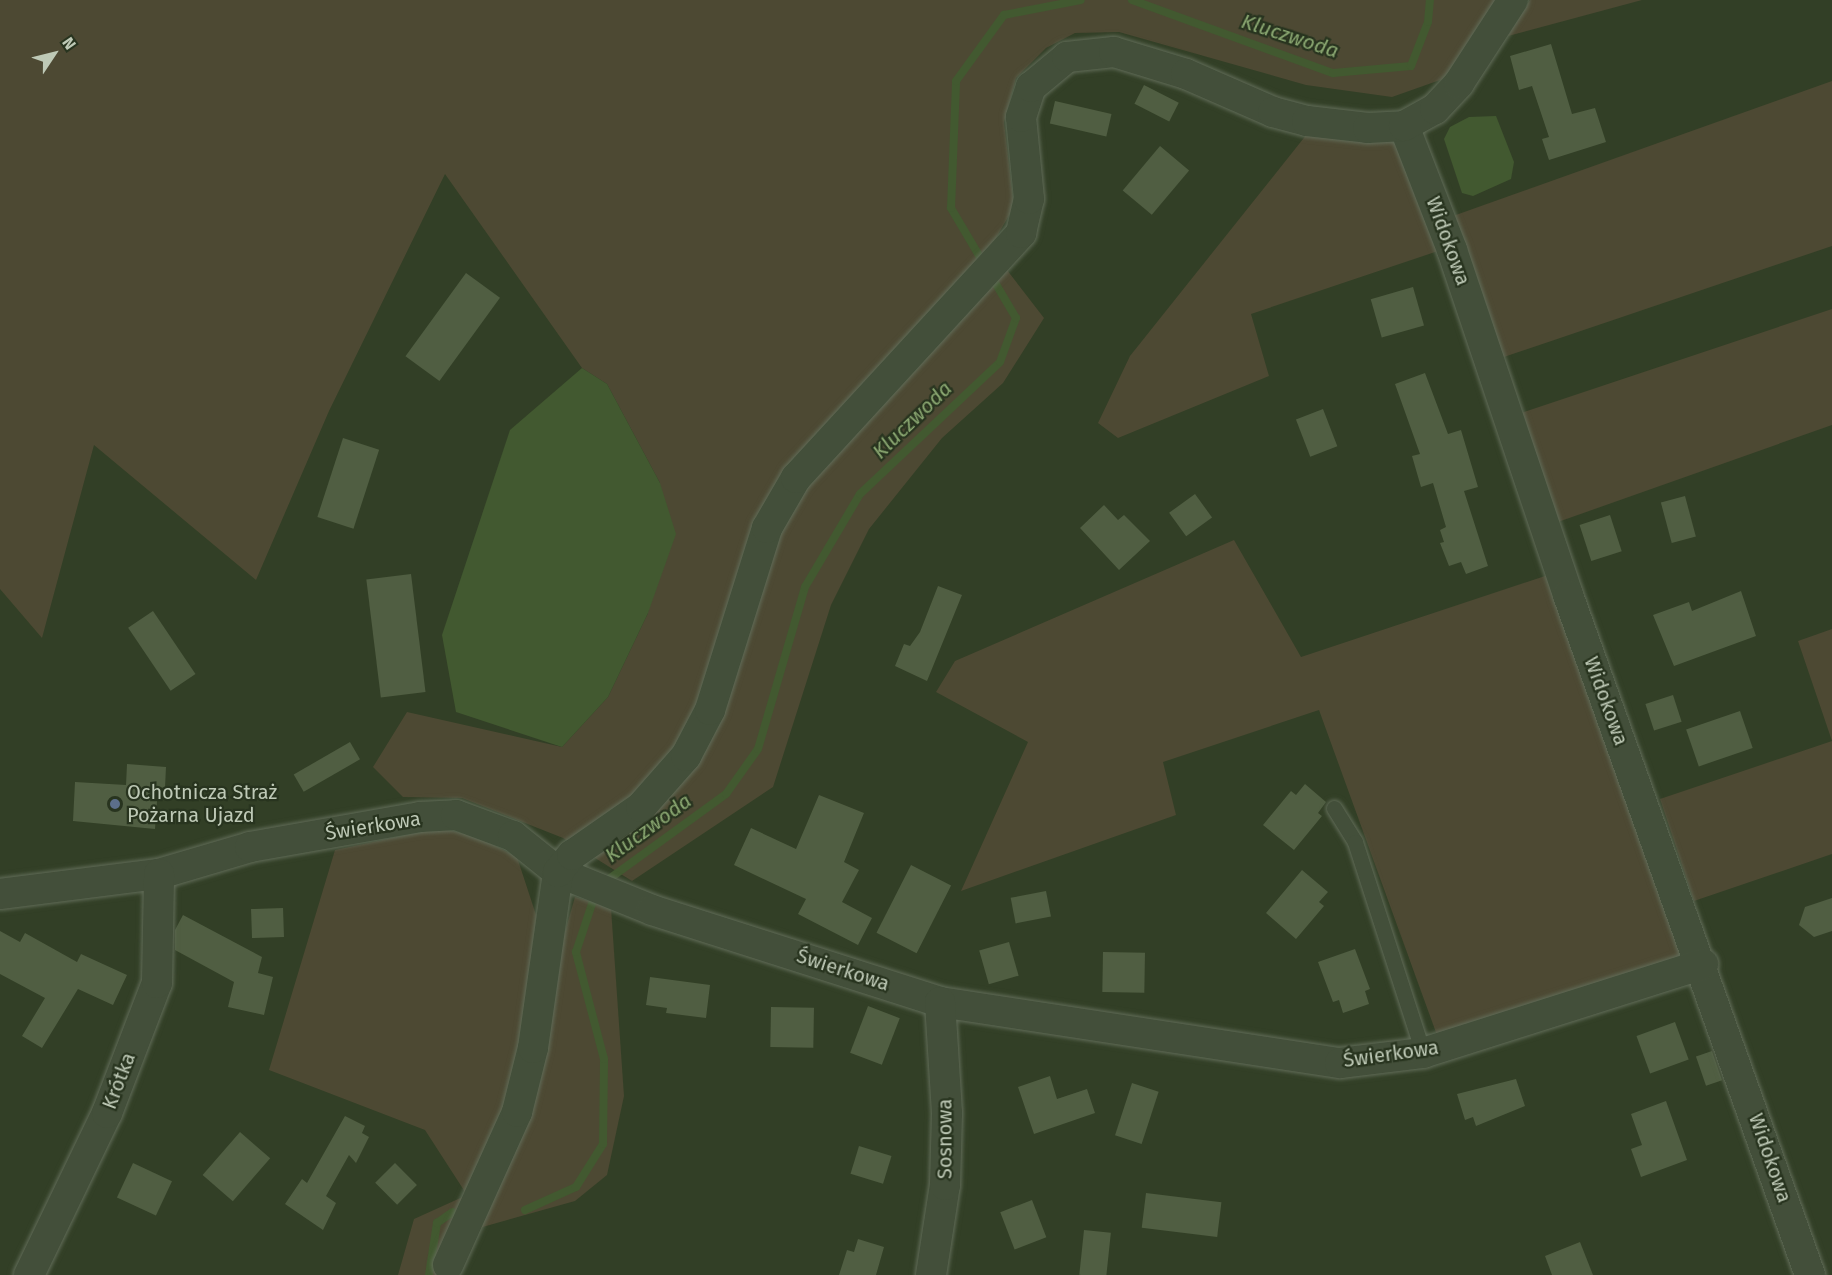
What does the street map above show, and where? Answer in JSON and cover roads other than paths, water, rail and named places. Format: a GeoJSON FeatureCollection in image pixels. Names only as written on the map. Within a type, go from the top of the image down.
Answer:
{"type":"FeatureCollection","features":[{"type":"Feature","properties":{"kind":"street"},"geometry":{"type":"LineString","coordinates":[[448,1265],[517,1112],[533,1048],[558,872],[572,855],[641,807],[686,756],[710,710],[767,528],[780,502],[815,456],[1022,233],[1029,199],[1021,117],[1031,87],[1067,57],[1114,52],[1186,74],[1273,112],[1307,121],[1368,128],[1404,126],[1435,109],[1459,83],[1513,0]]}},
{"type":"Feature","properties":{"kind":"street","name":"Widokowa"},"geometry":{"type":"LineString","coordinates":[[1404,126],[1702,963],[1809,1275]]}},
{"type":"Feature","properties":{"kind":"street","name":"Świerkowa"},"geometry":{"type":"LineString","coordinates":[[0,894],[159,874],[250,847],[420,817],[456,815],[513,836],[558,872],[696,926],[940,1002],[1340,1063],[1423,1053],[1702,963]]}},
{"type":"Feature","properties":{"kind":"street","name":"Krótka"},"geometry":{"type":"LineString","coordinates":[[29,1275],[107,1113],[157,983],[159,874]]}},
{"type":"Feature","properties":{"kind":"street","name":"Sosnowa"},"geometry":{"type":"LineString","coordinates":[[932,1275],[945,1185],[947,1113],[940,1002]]}},
{"type":"Feature","properties":{"kind":"lane"},"geometry":{"type":"LineString","coordinates":[[1334,808],[1355,842],[1423,1053]]}},
{"type":"Feature","properties":{"kind":"waterway","name":"Kluczwoda"},"geometry":{"type":"LineString","coordinates":[[609,879],[726,794],[758,749],[805,587],[860,494],[1000,362],[1016,318],[951,208],[956,81],[1004,15],[1081,0]]}},
{"type":"Feature","properties":{"kind":"waterway","name":"Kluczwoda"},"geometry":{"type":"LineString","coordinates":[[1132,0],[1333,73],[1411,66],[1428,22],[1430,0]]}},
{"type":"Feature","properties":{"kind":"waterway","name":"Kluczwoda"},"geometry":{"type":"LineString","coordinates":[[525,1210],[576,1187],[603,1144],[604,1059],[576,952],[593,901]]}},
{"type":"Feature","properties":{"kind":"waterway","name":"Kluczwoda"},"geometry":{"type":"LineString","coordinates":[[429,1275],[437,1223],[453,1212]]}},
{"type":"Feature","properties":{"kind":"place","name":"Ochotnicza Straż Pożarna Ujazd"},"geometry":{"type":"Point","coordinates":[115,804]}}]}
